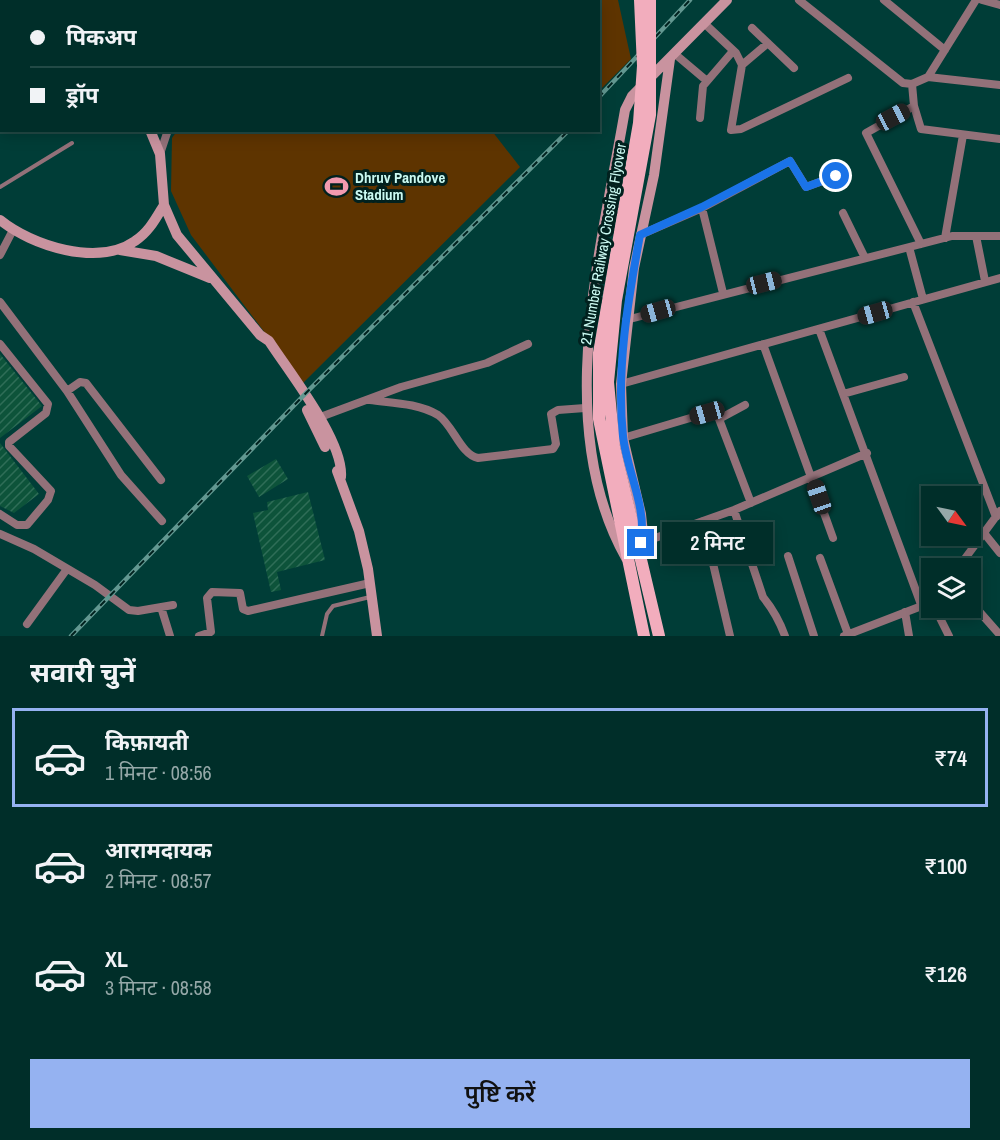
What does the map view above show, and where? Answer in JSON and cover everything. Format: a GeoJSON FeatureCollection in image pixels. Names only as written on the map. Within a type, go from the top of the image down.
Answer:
{"type":"FeatureCollection","features":[{"type":"Feature","properties":{"kind":"main road","name":"21 Number Railway Crossing Flyover"},"geometry":{"type":"LineString","coordinates":[[635,552],[599,419],[599,353],[639,123],[643,66],[640,0]]}},
{"type":"Feature","properties":{"kind":"main road","name":"21 Number Railway Crossing Flyover"},"geometry":{"type":"LineString","coordinates":[[635,552],[614,447],[608,382],[616,300],[650,115],[650,0]]}},
{"type":"Feature","properties":{"kind":"main road"},"geometry":{"type":"LineString","coordinates":[[635,552],[644,636]]}},
{"type":"Feature","properties":{"kind":"main road"},"geometry":{"type":"LineString","coordinates":[[635,552],[659,636]]}},
{"type":"Feature","properties":{"kind":"street"},"geometry":{"type":"LineString","coordinates":[[635,552],[609,521],[592,452],[585,408],[598,291],[626,110],[632,96],[727,0]]}},
{"type":"Feature","properties":{"kind":"street"},"geometry":{"type":"LineString","coordinates":[[799,0],[895,78],[912,84],[928,77],[1000,85]]}},
{"type":"Feature","properties":{"kind":"street"},"geometry":{"type":"LineString","coordinates":[[884,0],[945,50]]}},
{"type":"Feature","properties":{"kind":"street"},"geometry":{"type":"LineString","coordinates":[[928,77],[976,0]]}},
{"type":"Feature","properties":{"kind":"street"},"geometry":{"type":"LineString","coordinates":[[982,0],[1000,5]]}},
{"type":"Feature","properties":{"kind":"street"},"geometry":{"type":"LineString","coordinates":[[705,24],[733,51],[742,65]]}},
{"type":"Feature","properties":{"kind":"street"},"geometry":{"type":"LineString","coordinates":[[752,28],[794,68]]}},
{"type":"Feature","properties":{"kind":"street"},"geometry":{"type":"LineString","coordinates":[[768,44],[742,65],[731,130],[735,131],[848,78]]}},
{"type":"Feature","properties":{"kind":"street"},"geometry":{"type":"LineString","coordinates":[[700,118],[701,95],[707,81],[733,51]]}},
{"type":"Feature","properties":{"kind":"street"},"geometry":{"type":"LineString","coordinates":[[635,552],[641,514],[623,438],[621,384],[627,296],[654,175],[672,56]]}},
{"type":"Feature","properties":{"kind":"street"},"geometry":{"type":"LineString","coordinates":[[672,56],[707,81]]}},
{"type":"Feature","properties":{"kind":"street"},"geometry":{"type":"LineString","coordinates":[[912,84],[914,106],[921,129],[1000,139]]}},
{"type":"Feature","properties":{"kind":"street"},"geometry":{"type":"LineString","coordinates":[[914,106],[866,133],[921,244]]}},
{"type":"Feature","properties":{"kind":"street"},"geometry":{"type":"LineString","coordinates":[[151,132],[160,154],[164,205],[184,246],[260,336],[269,341],[316,418],[340,464],[341,477],[359,531],[370,583],[377,636]]}},
{"type":"Feature","properties":{"kind":"street"},"geometry":{"type":"LineString","coordinates":[[160,154],[167,132]]}},
{"type":"Feature","properties":{"kind":"street"},"geometry":{"type":"LineString","coordinates":[[945,238],[963,135]]}},
{"type":"Feature","properties":{"kind":"street"},"geometry":{"type":"LineString","coordinates":[[640,235],[702,207],[790,161],[806,187],[836,176]]}},
{"type":"Feature","properties":{"kind":"street"},"geometry":{"type":"LineString","coordinates":[[118,250],[144,234],[164,205]]}},
{"type":"Feature","properties":{"kind":"street"},"geometry":{"type":"LineString","coordinates":[[702,207],[723,293]]}},
{"type":"Feature","properties":{"kind":"street"},"geometry":{"type":"LineString","coordinates":[[843,213],[865,258]]}},
{"type":"Feature","properties":{"kind":"street"},"geometry":{"type":"LineString","coordinates":[[0,220],[13,230],[38,242],[92,252],[118,250],[156,256],[213,279]]}},
{"type":"Feature","properties":{"kind":"street"},"geometry":{"type":"LineString","coordinates":[[0,255],[13,230]]}},
{"type":"Feature","properties":{"kind":"street"},"geometry":{"type":"LineString","coordinates":[[976,236],[985,281]]}},
{"type":"Feature","properties":{"kind":"street"},"geometry":{"type":"LineString","coordinates":[[626,320],[723,293],[945,238],[1000,236]]}},
{"type":"Feature","properties":{"kind":"street"},"geometry":{"type":"LineString","coordinates":[[909,247],[923,299]]}},
{"type":"Feature","properties":{"kind":"street"},"geometry":{"type":"LineString","coordinates":[[621,384],[1000,278]]}},
{"type":"Feature","properties":{"kind":"street"},"geometry":{"type":"LineString","coordinates":[[0,302],[67,391],[121,475],[162,521]]}},
{"type":"Feature","properties":{"kind":"street"},"geometry":{"type":"LineString","coordinates":[[913,302],[998,514],[965,558]]}},
{"type":"Feature","properties":{"kind":"street"},"geometry":{"type":"LineString","coordinates":[[819,329],[867,453],[921,604]]}},
{"type":"Feature","properties":{"kind":"street"},"geometry":{"type":"LineString","coordinates":[[0,344],[48,404],[46,413],[9,442],[9,446],[51,491],[48,500],[27,525],[17,525],[0,514]]}},
{"type":"Feature","properties":{"kind":"street"},"geometry":{"type":"LineString","coordinates":[[316,418],[401,387],[487,363],[528,344]]}},
{"type":"Feature","properties":{"kind":"street"},"geometry":{"type":"LineString","coordinates":[[763,344],[833,538]]}},
{"type":"Feature","properties":{"kind":"street"},"geometry":{"type":"LineString","coordinates":[[843,394],[904,377]]}},
{"type":"Feature","properties":{"kind":"street"},"geometry":{"type":"LineString","coordinates":[[67,391],[80,382],[86,383],[161,480]]}},
{"type":"Feature","properties":{"kind":"street"},"geometry":{"type":"LineString","coordinates":[[370,400],[405,404],[436,414],[452,429],[469,454],[478,458],[553,449],[556,444],[551,414],[558,410],[585,408]]}},
{"type":"Feature","properties":{"kind":"street"},"geometry":{"type":"LineString","coordinates":[[745,405],[719,419],[751,503]]}},
{"type":"Feature","properties":{"kind":"street"},"geometry":{"type":"LineString","coordinates":[[623,438],[707,413]]}},
{"type":"Feature","properties":{"kind":"street"},"geometry":{"type":"LineString","coordinates":[[635,552],[703,521],[867,453]]}},
{"type":"Feature","properties":{"kind":"street"},"geometry":{"type":"LineString","coordinates":[[734,510],[763,597],[772,607],[776,621],[785,636]]}},
{"type":"Feature","properties":{"kind":"street"},"geometry":{"type":"LineString","coordinates":[[703,521],[730,636]]}},
{"type":"Feature","properties":{"kind":"street"},"geometry":{"type":"LineString","coordinates":[[984,533],[1000,552]]}},
{"type":"Feature","properties":{"kind":"street"},"geometry":{"type":"LineString","coordinates":[[0,534],[23,543],[129,610],[138,611],[173,605]]}},
{"type":"Feature","properties":{"kind":"street"},"geometry":{"type":"LineString","coordinates":[[788,556],[814,636]]}},
{"type":"Feature","properties":{"kind":"street"},"geometry":{"type":"LineString","coordinates":[[820,558],[846,635],[921,607]]}},
{"type":"Feature","properties":{"kind":"street"},"geometry":{"type":"LineString","coordinates":[[27,624],[67,569]]}},
{"type":"Feature","properties":{"kind":"street"},"geometry":{"type":"LineString","coordinates":[[199,636],[211,632],[207,598],[212,592],[240,593],[243,609],[248,611],[370,583]]}},
{"type":"Feature","properties":{"kind":"street"},"geometry":{"type":"LineString","coordinates":[[161,607],[170,636]]}},
{"type":"Feature","properties":{"kind":"street"},"geometry":{"type":"LineString","coordinates":[[905,612],[909,636]]}},
{"type":"Feature","properties":{"kind":"street"},"geometry":{"type":"LineString","coordinates":[[981,613],[1000,635]]}},
{"type":"Feature","properties":{"kind":"street"},"geometry":{"type":"LineString","coordinates":[[940,618],[949,636]]}},
{"type":"Feature","properties":{"kind":"street"},"geometry":{"type":"LineString","coordinates":[[868,626],[869,636]]}},
{"type":"Feature","properties":{"kind":"lane"},"geometry":{"type":"LineString","coordinates":[[0,187],[72,143]]}},
{"type":"Feature","properties":{"kind":"lane"},"geometry":{"type":"LineString","coordinates":[[322,636],[327,614],[333,606],[372,596]]}},
{"type":"Feature","properties":{"kind":"shaded area"},"geometry":{"type":"Polygon","coordinates":[[[600,0],[618,0],[631,59],[600,90],[600,0]]]}},
{"type":"Feature","properties":{"kind":"shaded area"},"geometry":{"type":"Polygon","coordinates":[[[176,132],[493,132],[520,167],[303,383],[191,235],[171,191],[172,138],[176,132]]]}},
{"type":"Feature","properties":{"kind":"building"},"geometry":{"type":"Polygon","coordinates":[[[0,354],[42,406],[0,438],[0,354]]]}},
{"type":"Feature","properties":{"kind":"building"},"geometry":{"type":"Polygon","coordinates":[[[0,443],[39,494],[14,513],[0,506],[0,443]]]}},
{"type":"Feature","properties":{"kind":"building"},"geometry":{"type":"Polygon","coordinates":[[[276,459],[288,479],[259,497],[247,476],[276,459]]]}},
{"type":"Feature","properties":{"kind":"building"},"geometry":{"type":"Polygon","coordinates":[[[308,492],[325,560],[277,572],[281,590],[271,592],[253,513],[268,510],[267,502],[308,492]]]}},
{"type":"Feature","properties":{"kind":"tunnel"},"geometry":{"type":"LineString","coordinates":[[602,292],[623,296]]}},
{"type":"Feature","properties":{"kind":"railway"},"geometry":{"type":"LineString","coordinates":[[600,96],[690,0]]}},
{"type":"Feature","properties":{"kind":"railway"},"geometry":{"type":"LineString","coordinates":[[71,636],[306,393],[567,132]]}},
{"type":"Feature","properties":{"kind":"place","name":"Dhruv Pandove Stadium"},"geometry":{"type":"Point","coordinates":[337,186]}},
{"type":"Feature","properties":{"kind":"route"},"geometry":{"type":"LineString","coordinates":[[641,543],[643,533],[641,514],[623,438],[621,384],[626,320],[640,235],[702,207],[790,161],[793,162],[804,185],[808,188],[836,176]]}}]}
